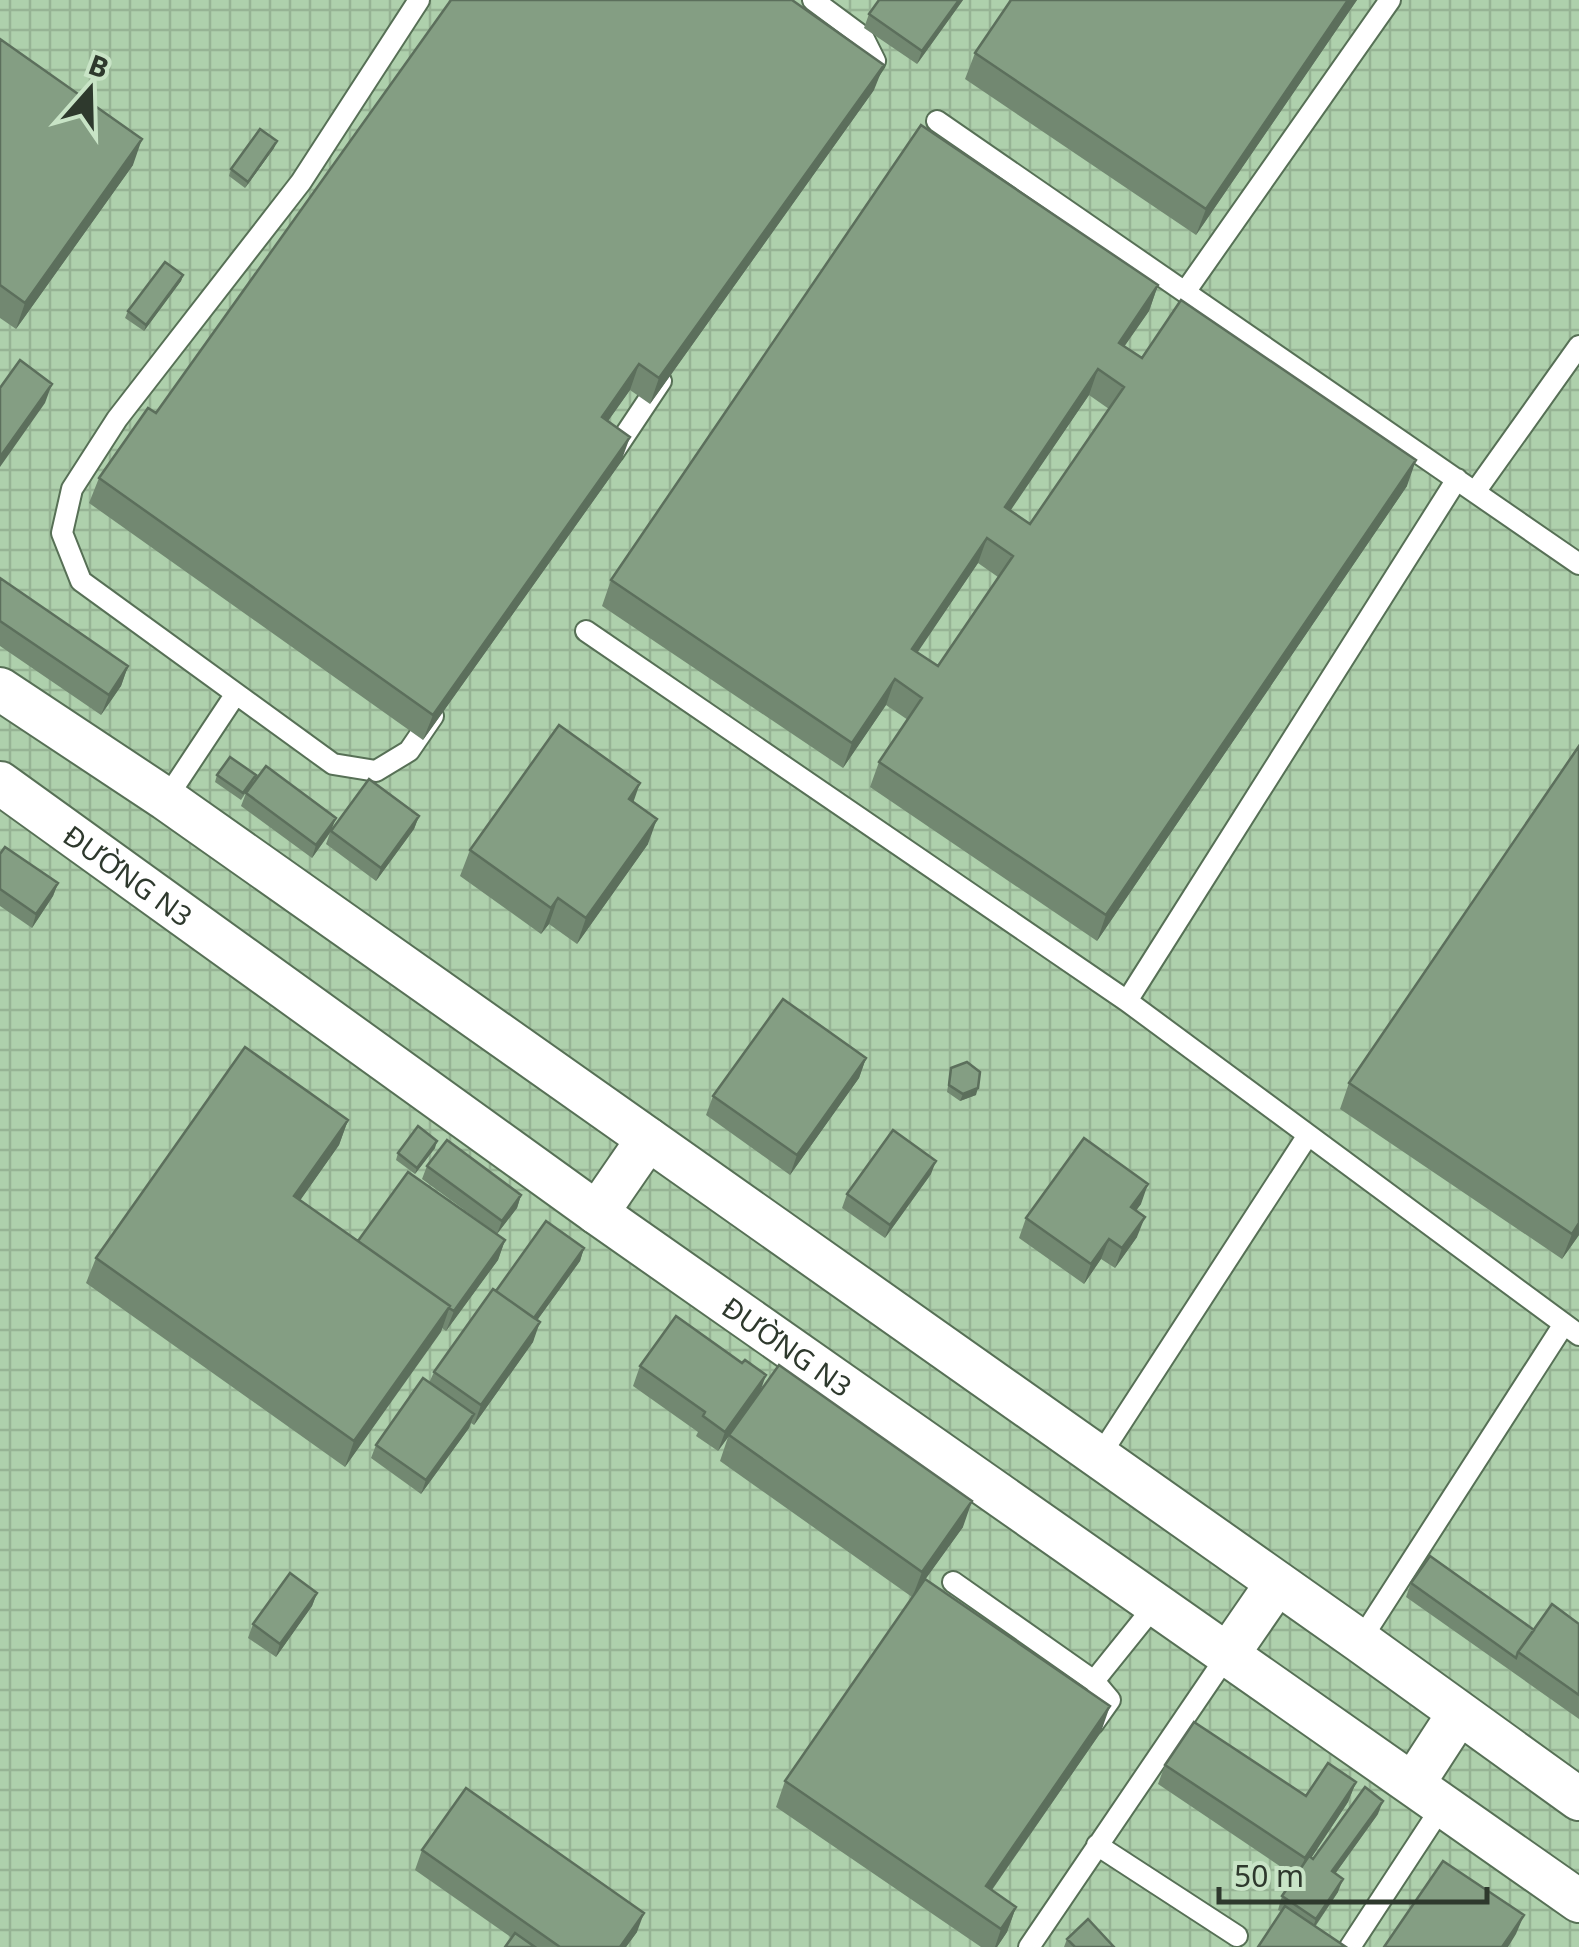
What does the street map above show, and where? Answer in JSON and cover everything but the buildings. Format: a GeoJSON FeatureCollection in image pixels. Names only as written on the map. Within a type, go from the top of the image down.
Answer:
{"type":"FeatureCollection","features":[{"type":"Feature","properties":{"kind":"street"},"geometry":{"type":"LineString","coordinates":[[0,689],[166,799],[1278,1582],[1579,1799]]}},
{"type":"Feature","properties":{"kind":"street","name":"ĐƯỜNG N3"},"geometry":{"type":"LineString","coordinates":[[0,783],[597,1213],[1579,1901]]}},
{"type":"Feature","properties":{"kind":"street"},"geometry":{"type":"LineString","coordinates":[[597,1213],[648,1139]]}},
{"type":"Feature","properties":{"kind":"street"},"geometry":{"type":"LineString","coordinates":[[1228,1654],[1278,1582]]}},
{"type":"Feature","properties":{"kind":"street"},"geometry":{"type":"LineString","coordinates":[[1428,1794],[1460,1713]]}},
{"type":"Feature","properties":{"kind":"lane"},"geometry":{"type":"LineString","coordinates":[[420,0],[301,182],[117,419],[72,489],[62,532],[81,581],[333,764],[376,771],[409,751],[442,702]]}},
{"type":"Feature","properties":{"kind":"lane"},"geometry":{"type":"LineString","coordinates":[[813,0],[863,37],[875,61],[854,94]]}},
{"type":"Feature","properties":{"kind":"lane"},"geometry":{"type":"LineString","coordinates":[[1185,292],[1390,0]]}},
{"type":"Feature","properties":{"kind":"lane"},"geometry":{"type":"LineString","coordinates":[[937,120],[1579,564]]}},
{"type":"Feature","properties":{"kind":"lane"},"geometry":{"type":"LineString","coordinates":[[1475,492],[1579,346]]}},
{"type":"Feature","properties":{"kind":"lane"},"geometry":{"type":"LineString","coordinates":[[600,472],[678,356]]}},
{"type":"Feature","properties":{"kind":"lane"},"geometry":{"type":"LineString","coordinates":[[1127,1001],[1457,479]]}},
{"type":"Feature","properties":{"kind":"lane"},"geometry":{"type":"LineString","coordinates":[[586,631],[1127,1001],[1571,1330],[1360,1641]]}},
{"type":"Feature","properties":{"kind":"lane"},"geometry":{"type":"LineString","coordinates":[[166,799],[235,696]]}},
{"type":"Feature","properties":{"kind":"lane"},"geometry":{"type":"LineString","coordinates":[[1099,1456],[1308,1135]]}},
{"type":"Feature","properties":{"kind":"lane"},"geometry":{"type":"LineString","coordinates":[[953,1582],[1094,1681],[1110,1700],[1078,1746]]}},
{"type":"Feature","properties":{"kind":"lane"},"geometry":{"type":"LineString","coordinates":[[1094,1681],[1156,1604]]}},
{"type":"Feature","properties":{"kind":"lane"},"geometry":{"type":"LineString","coordinates":[[1029,1947],[1228,1654]]}},
{"type":"Feature","properties":{"kind":"lane"},"geometry":{"type":"LineString","coordinates":[[1350,1947],[1428,1794]]}},
{"type":"Feature","properties":{"kind":"lane"},"geometry":{"type":"LineString","coordinates":[[1097,1844],[1237,1936]]}},
{"type":"Feature","properties":{"kind":"shaded area"},"geometry":{"type":"Polygon","coordinates":[[[0,0],[1579,0],[1579,1947],[0,1947],[0,0]]]}}]}
